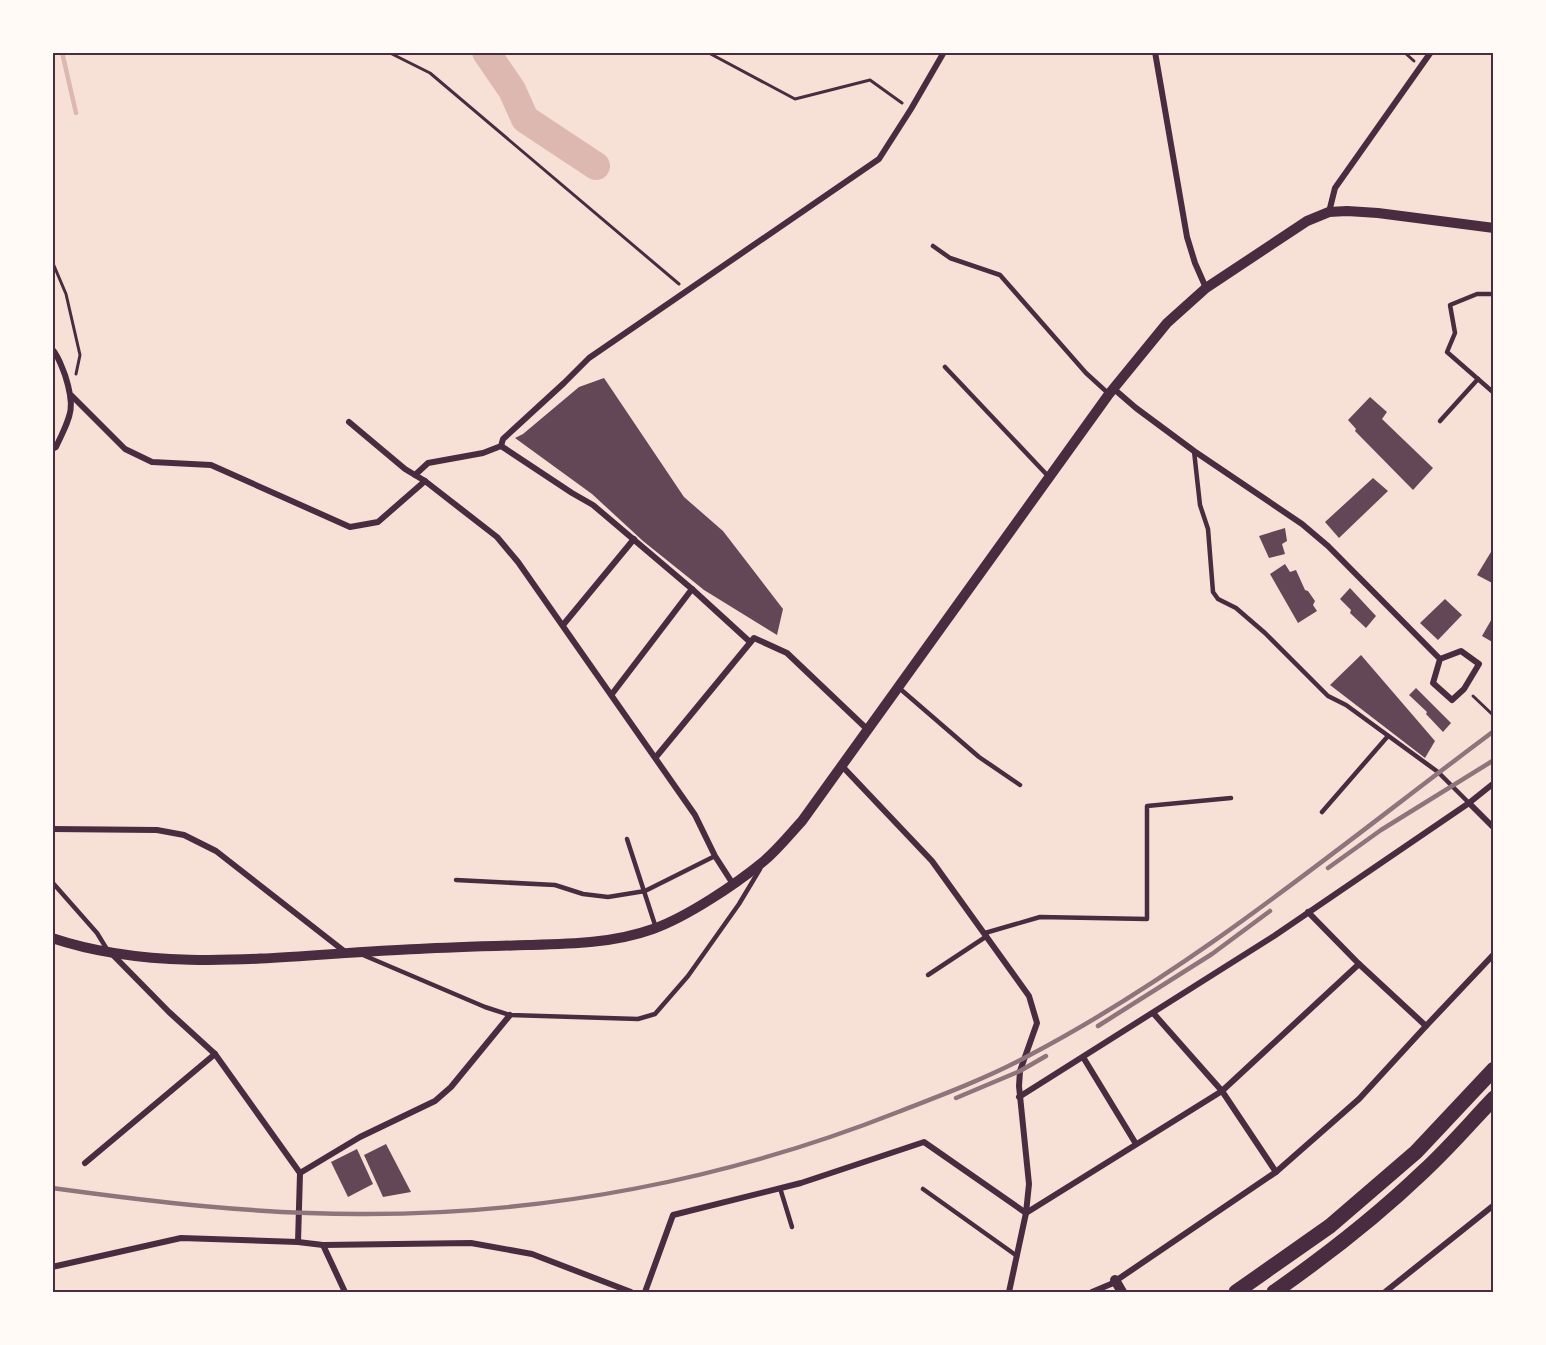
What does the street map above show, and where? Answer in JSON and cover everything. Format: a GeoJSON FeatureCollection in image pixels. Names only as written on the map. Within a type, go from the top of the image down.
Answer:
{"type":"FeatureCollection","features":[{"type":"Feature","properties":{"kind":"highway"},"geometry":{"type":"LineString","coordinates":[[1236,1293],[1330,1226],[1399,1167],[1494,1070]]}},
{"type":"Feature","properties":{"kind":"highway"},"geometry":{"type":"LineString","coordinates":[[1274,1293],[1332,1251],[1378,1213],[1426,1170],[1494,1098]]}},
{"type":"Feature","properties":{"kind":"street"},"geometry":{"type":"LineString","coordinates":[[501,446],[503,439],[589,358],[879,159],[911,110],[944,52]]}},
{"type":"Feature","properties":{"kind":"street"},"geometry":{"type":"LineString","coordinates":[[1155,52],[1186,237],[1206,288]]}},
{"type":"Feature","properties":{"kind":"street"},"geometry":{"type":"LineString","coordinates":[[1329,212],[1335,188],[1431,52]]}},
{"type":"Feature","properties":{"kind":"street"},"geometry":{"type":"LineString","coordinates":[[52,938],[73,945],[145,957],[247,959],[349,951],[562,944],[635,935],[656,928],[707,902],[732,884],[766,859],[802,821],[1111,391],[1167,324],[1206,288],[1307,221],[1329,212],[1378,213],[1494,228]]}},
{"type":"Feature","properties":{"kind":"street"},"geometry":{"type":"LineString","coordinates":[[52,349],[58,356],[72,396],[70,417],[56,447],[52,449]]}},
{"type":"Feature","properties":{"kind":"street"},"geometry":{"type":"LineString","coordinates":[[1111,391],[1194,451],[1302,524],[1328,546],[1440,659]]}},
{"type":"Feature","properties":{"kind":"street"},"geometry":{"type":"LineString","coordinates":[[72,396],[125,449],[152,462],[211,465],[350,527],[378,522],[425,481]]}},
{"type":"Feature","properties":{"kind":"street"},"geometry":{"type":"LineString","coordinates":[[349,422],[415,476],[425,481],[496,537],[518,562],[695,815],[732,884]]}},
{"type":"Feature","properties":{"kind":"street"},"geometry":{"type":"LineString","coordinates":[[415,476],[428,463],[483,453],[501,446]]}},
{"type":"Feature","properties":{"kind":"street"},"geometry":{"type":"LineString","coordinates":[[501,446],[593,505],[634,538],[750,642]]}},
{"type":"Feature","properties":{"kind":"street"},"geometry":{"type":"LineString","coordinates":[[563,625],[634,538]]}},
{"type":"Feature","properties":{"kind":"street"},"geometry":{"type":"LineString","coordinates":[[612,694],[692,589]]}},
{"type":"Feature","properties":{"kind":"street"},"geometry":{"type":"LineString","coordinates":[[656,757],[754,638],[787,653],[868,730]]}},
{"type":"Feature","properties":{"kind":"street"},"geometry":{"type":"LineString","coordinates":[[1461,651],[1479,664],[1464,689],[1452,700],[1434,683],[1440,659],[1461,651]]}},
{"type":"Feature","properties":{"kind":"street"},"geometry":{"type":"LineString","coordinates":[[842,765],[932,861],[1029,996],[1037,1023],[1020,1071],[1019,1097],[1029,1184],[1026,1213],[1009,1293]]}},
{"type":"Feature","properties":{"kind":"street"},"geometry":{"type":"LineString","coordinates":[[1019,1097],[1154,1014],[1469,803],[1494,783]]}},
{"type":"Feature","properties":{"kind":"street"},"geometry":{"type":"LineString","coordinates":[[1469,803],[1494,828]]}},
{"type":"Feature","properties":{"kind":"street"},"geometry":{"type":"LineString","coordinates":[[52,830],[158,830],[184,835],[216,851],[349,951]]}},
{"type":"Feature","properties":{"kind":"street"},"geometry":{"type":"LineString","coordinates":[[1308,912],[1359,964],[1426,1026]]}},
{"type":"Feature","properties":{"kind":"street"},"geometry":{"type":"LineString","coordinates":[[109,951],[169,1012],[216,1054],[300,1173],[298,1242]]}},
{"type":"Feature","properties":{"kind":"street"},"geometry":{"type":"LineString","coordinates":[[1092,1293],[1276,1172],[1359,1099],[1494,954]]}},
{"type":"Feature","properties":{"kind":"street"},"geometry":{"type":"LineString","coordinates":[[1026,1213],[1222,1091],[1359,964]]}},
{"type":"Feature","properties":{"kind":"street"},"geometry":{"type":"LineString","coordinates":[[1154,1014],[1222,1091],[1276,1172]]}},
{"type":"Feature","properties":{"kind":"street"},"geometry":{"type":"LineString","coordinates":[[300,1173],[360,1137],[435,1101],[451,1087],[510,1015]]}},
{"type":"Feature","properties":{"kind":"street"},"geometry":{"type":"LineString","coordinates":[[85,1163],[216,1054]]}},
{"type":"Feature","properties":{"kind":"street"},"geometry":{"type":"LineString","coordinates":[[1083,1057],[1136,1144]]}},
{"type":"Feature","properties":{"kind":"street"},"geometry":{"type":"LineString","coordinates":[[645,1293],[673,1215],[780,1188],[924,1142],[1026,1213]]}},
{"type":"Feature","properties":{"kind":"street"},"geometry":{"type":"LineString","coordinates":[[1385,1293],[1494,1205]]}},
{"type":"Feature","properties":{"kind":"street"},"geometry":{"type":"LineString","coordinates":[[52,1267],[181,1238],[323,1245],[471,1243],[532,1254],[631,1293]]}},
{"type":"Feature","properties":{"kind":"street"},"geometry":{"type":"LineString","coordinates":[[323,1245],[345,1293]]}},
{"type":"Feature","properties":{"kind":"street"},"geometry":{"type":"LineString","coordinates":[[1115,1280],[1122,1293]]}},
{"type":"Feature","properties":{"kind":"lane"},"geometry":{"type":"LineString","coordinates":[[933,246],[950,258],[1000,275],[1086,373],[1111,391]]}},
{"type":"Feature","properties":{"kind":"lane"},"geometry":{"type":"LineString","coordinates":[[1494,294],[1477,294],[1450,305],[1455,333],[1447,352],[1494,393]]}},
{"type":"Feature","properties":{"kind":"lane"},"geometry":{"type":"LineString","coordinates":[[945,367],[1048,476]]}},
{"type":"Feature","properties":{"kind":"lane"},"geometry":{"type":"LineString","coordinates":[[1440,421],[1478,379]]}},
{"type":"Feature","properties":{"kind":"lane"},"geometry":{"type":"LineString","coordinates":[[1194,451],[1200,505],[1208,529],[1213,592],[1218,599],[1236,609],[1265,633],[1328,696],[1346,705],[1438,772],[1469,803]]}},
{"type":"Feature","properties":{"kind":"lane"},"geometry":{"type":"LineString","coordinates":[[898,687],[979,757],[1020,785]]}},
{"type":"Feature","properties":{"kind":"lane"},"geometry":{"type":"LineString","coordinates":[[1322,812],[1388,736]]}},
{"type":"Feature","properties":{"kind":"lane"},"geometry":{"type":"LineString","coordinates":[[928,975],[986,934],[1040,917],[1148,919],[1147,806],[1231,798]]}},
{"type":"Feature","properties":{"kind":"lane"},"geometry":{"type":"LineString","coordinates":[[627,839],[656,928]]}},
{"type":"Feature","properties":{"kind":"lane"},"geometry":{"type":"LineString","coordinates":[[456,880],[555,885],[583,894],[608,897],[645,891],[715,856]]}},
{"type":"Feature","properties":{"kind":"lane"},"geometry":{"type":"LineString","coordinates":[[349,951],[485,1007],[510,1015],[638,1020],[655,1014],[688,976],[739,904],[766,859]]}},
{"type":"Feature","properties":{"kind":"lane"},"geometry":{"type":"LineString","coordinates":[[52,882],[97,933],[109,951]]}},
{"type":"Feature","properties":{"kind":"lane"},"geometry":{"type":"LineString","coordinates":[[780,1188],[792,1227]]}},
{"type":"Feature","properties":{"kind":"lane"},"geometry":{"type":"LineString","coordinates":[[923,1189],[1017,1256]]}},
{"type":"Feature","properties":{"kind":"path"},"geometry":{"type":"LineString","coordinates":[[388,52],[430,73],[687,290]]}},
{"type":"Feature","properties":{"kind":"path"},"geometry":{"type":"LineString","coordinates":[[707,52],[795,99],[870,80],[911,110]]}},
{"type":"Feature","properties":{"kind":"path"},"geometry":{"type":"LineString","coordinates":[[52,261],[66,294],[80,355],[72,396]]}},
{"type":"Feature","properties":{"kind":"path"},"geometry":{"type":"LineString","coordinates":[[1464,689],[1494,716]]}},
{"type":"Feature","properties":{"kind":"building"},"geometry":{"type":"Polygon","coordinates":[[[604,378],[684,497],[723,531],[783,609],[777,635],[704,590],[643,541],[592,494],[515,438],[523,434],[579,387],[604,378]]]}},
{"type":"Feature","properties":{"kind":"building"},"geometry":{"type":"Polygon","coordinates":[[[1370,397],[1387,412],[1382,419],[1433,468],[1413,490],[1355,431],[1356,429],[1348,420],[1370,397]]]}},
{"type":"Feature","properties":{"kind":"building"},"geometry":{"type":"Polygon","coordinates":[[[1373,478],[1388,491],[1339,538],[1325,522],[1373,478]]]}},
{"type":"Feature","properties":{"kind":"building"},"geometry":{"type":"Polygon","coordinates":[[[1285,528],[1287,541],[1282,544],[1285,554],[1269,558],[1259,536],[1285,528]]]}},
{"type":"Feature","properties":{"kind":"building"},"geometry":{"type":"Polygon","coordinates":[[[1494,547],[1494,584],[1477,575],[1494,547]]]}},
{"type":"Feature","properties":{"kind":"building"},"geometry":{"type":"Polygon","coordinates":[[[1285,564],[1290,572],[1296,570],[1305,590],[1315,601],[1313,605],[1317,611],[1298,623],[1270,574],[1285,564]]]}},
{"type":"Feature","properties":{"kind":"building"},"geometry":{"type":"Polygon","coordinates":[[[1350,588],[1376,616],[1366,628],[1350,613],[1351,610],[1340,599],[1350,588]]]}},
{"type":"Feature","properties":{"kind":"building"},"geometry":{"type":"Polygon","coordinates":[[[1445,599],[1462,615],[1438,640],[1420,623],[1445,599]]]}},
{"type":"Feature","properties":{"kind":"building"},"geometry":{"type":"Polygon","coordinates":[[[1494,615],[1494,643],[1482,636],[1494,615]]]}},
{"type":"Feature","properties":{"kind":"building"},"geometry":{"type":"Polygon","coordinates":[[[1361,655],[1435,741],[1425,758],[1330,685],[1361,655]]]}},
{"type":"Feature","properties":{"kind":"building"},"geometry":{"type":"Polygon","coordinates":[[[1416,688],[1451,723],[1443,732],[1409,695],[1416,688]]]}},
{"type":"Feature","properties":{"kind":"building"},"geometry":{"type":"Polygon","coordinates":[[[386,1144],[411,1192],[383,1197],[364,1155],[386,1144]]]}},
{"type":"Feature","properties":{"kind":"building"},"geometry":{"type":"Polygon","coordinates":[[[357,1149],[373,1184],[348,1197],[331,1162],[357,1149]]]}},
{"type":"Feature","properties":{"kind":"waterway"},"geometry":{"type":"LineString","coordinates":[[62,52],[76,113]]}},
{"type":"Feature","properties":{"kind":"waterway"},"geometry":{"type":"LineString","coordinates":[[486,52],[512,90],[525,119],[596,166]]}},
{"type":"Feature","properties":{"kind":"railway"},"geometry":{"type":"LineString","coordinates":[[52,1188],[243,1209],[359,1214],[428,1213],[497,1208],[633,1189],[767,1157],[915,1106],[980,1079],[1028,1056],[1090,1021],[1150,984],[1267,903],[1494,731]]}},
{"type":"Feature","properties":{"kind":"railway"},"geometry":{"type":"LineString","coordinates":[[1328,868],[1381,830],[1494,760]]}},
{"type":"Feature","properties":{"kind":"railway"},"geometry":{"type":"LineString","coordinates":[[1098,1026],[1212,954],[1270,911]]}},
{"type":"Feature","properties":{"kind":"railway"},"geometry":{"type":"LineString","coordinates":[[956,1098],[1020,1071],[1046,1056]]}}]}
